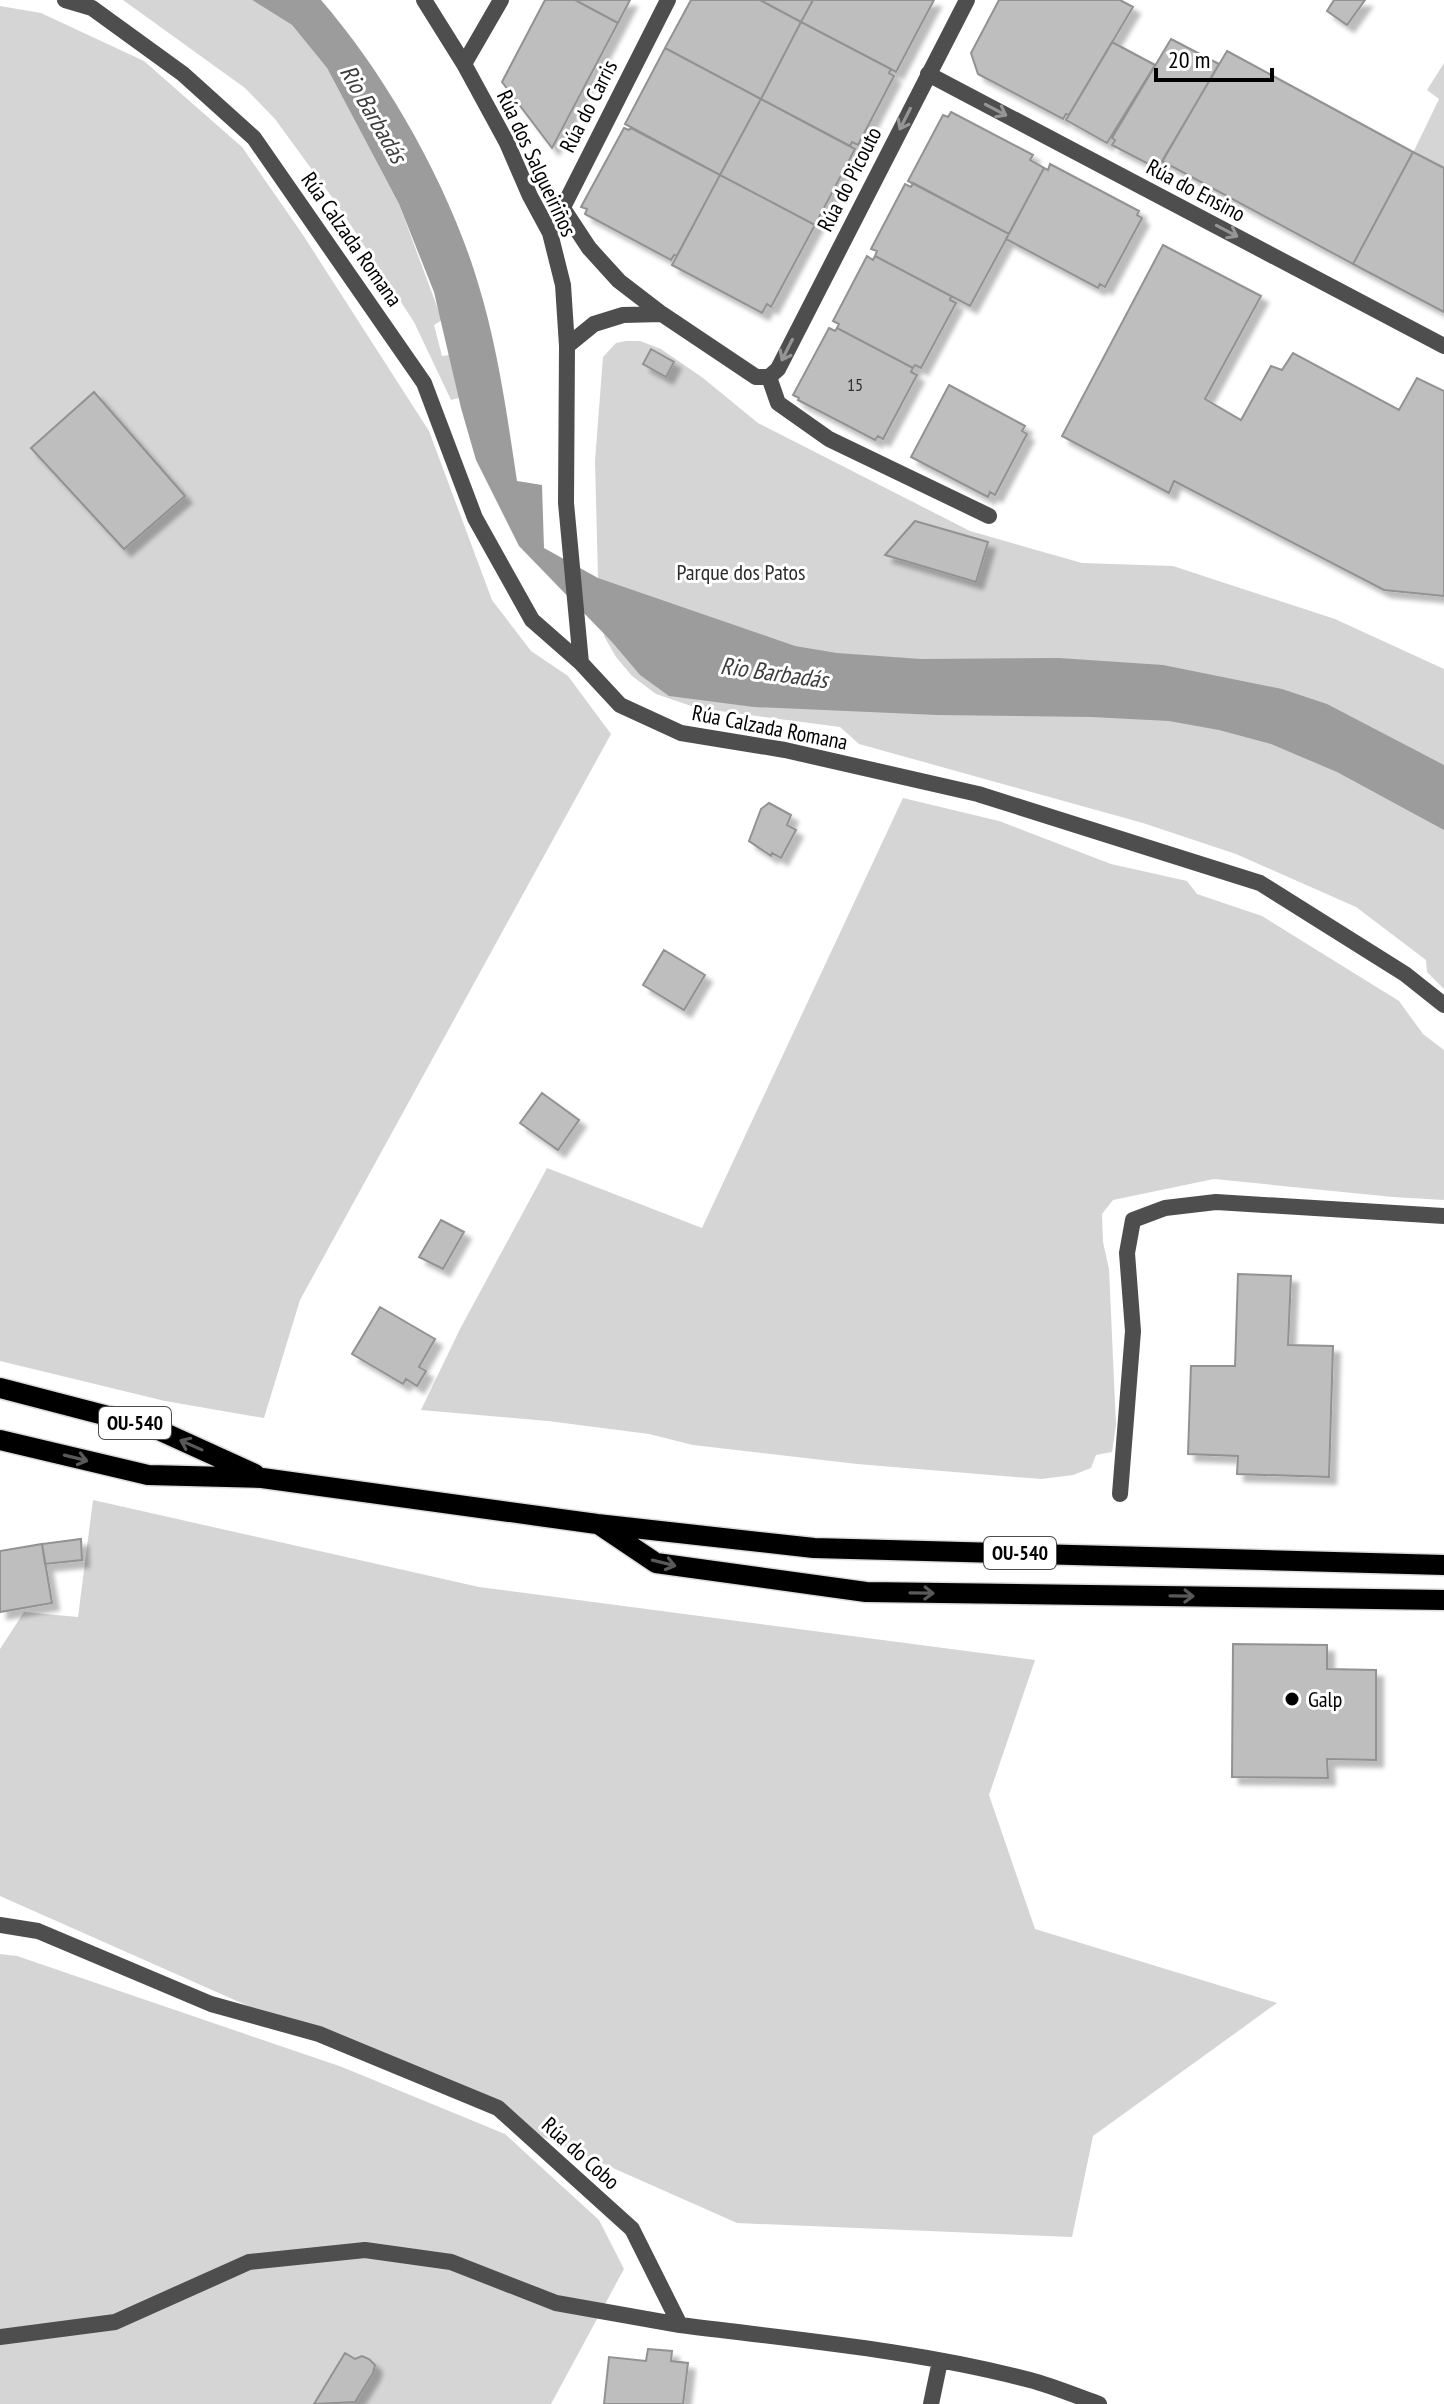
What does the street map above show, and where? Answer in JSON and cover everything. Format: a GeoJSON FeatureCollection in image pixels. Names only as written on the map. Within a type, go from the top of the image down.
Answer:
{"type":"FeatureCollection","features":[{"type":"Feature","properties":{"kind":"main road","name":"OU-540"},"geometry":{"type":"LineString","coordinates":[[0,1388],[154,1428],[262,1478]]}},
{"type":"Feature","properties":{"kind":"main road","name":"OU-540"},"geometry":{"type":"LineString","coordinates":[[0,1440],[148,1475],[262,1478],[597,1524],[814,1548],[1444,1565]]}},
{"type":"Feature","properties":{"kind":"main road"},"geometry":{"type":"LineString","coordinates":[[597,1524],[656,1563],[866,1592],[1444,1600]]}},
{"type":"Feature","properties":{"kind":"street","name":"Rúa Calzada Romana"},"geometry":{"type":"LineString","coordinates":[[65,0],[92,8],[183,74],[254,138],[424,383],[475,518],[532,620],[581,663],[620,705],[681,733],[785,750],[978,794],[1260,883],[1405,974],[1444,1005]]}},
{"type":"Feature","properties":{"kind":"street","name":"Rúa dos Salgueiriños"},"geometry":{"type":"LineString","coordinates":[[424,0],[464,64],[507,143],[550,233],[563,285],[567,346],[566,503],[581,663]]}},
{"type":"Feature","properties":{"kind":"street"},"geometry":{"type":"LineString","coordinates":[[464,64],[501,0]]}},
{"type":"Feature","properties":{"kind":"street","name":"Rúa do Carris"},"geometry":{"type":"LineString","coordinates":[[550,233],[668,0]]}},
{"type":"Feature","properties":{"kind":"street","name":"Rúa do Picouto"},"geometry":{"type":"LineString","coordinates":[[769,377],[778,369],[967,0]]}},
{"type":"Feature","properties":{"kind":"street","name":"Rúa do Ensino"},"geometry":{"type":"LineString","coordinates":[[928,74],[1444,346]]}},
{"type":"Feature","properties":{"kind":"street"},"geometry":{"type":"LineString","coordinates":[[564,210],[589,248],[619,281],[756,377],[769,377],[778,403],[829,439],[989,516]]}},
{"type":"Feature","properties":{"kind":"street"},"geometry":{"type":"LineString","coordinates":[[567,346],[594,324],[623,315],[662,314]]}},
{"type":"Feature","properties":{"kind":"street"},"geometry":{"type":"LineString","coordinates":[[1120,1494],[1133,1331],[1127,1253],[1133,1220],[1165,1208],[1216,1202],[1444,1216]]}},
{"type":"Feature","properties":{"kind":"street","name":"Rúa do Cobo"},"geometry":{"type":"LineString","coordinates":[[0,1925],[38,1931],[211,2004],[319,2034],[498,2108],[632,2229],[680,2325]]}},
{"type":"Feature","properties":{"kind":"street"},"geometry":{"type":"LineString","coordinates":[[0,2337],[115,2322],[249,2262],[365,2250],[451,2262],[556,2303],[680,2325],[874,2349],[940,2361],[1031,2380],[1099,2404]]}},
{"type":"Feature","properties":{"kind":"street"},"geometry":{"type":"LineString","coordinates":[[931,2404],[940,2361]]}},
{"type":"Feature","properties":{"kind":"green space"},"geometry":{"type":"Polygon","coordinates":[[[123,0],[252,0],[292,25],[327,68],[399,204],[442,320],[434,325],[442,356],[449,355],[459,398],[451,400],[414,322],[337,204],[275,119],[245,88],[123,0]]]}},
{"type":"Feature","properties":{"kind":"green space"},"geometry":{"type":"Polygon","coordinates":[[[0,6],[41,13],[144,61],[242,147],[303,235],[429,431],[492,600],[531,651],[568,676],[611,734],[300,1300],[264,1418],[165,1401],[0,1361],[0,6]]]}},
{"type":"Feature","properties":{"kind":"green space"},"geometry":{"type":"Polygon","coordinates":[[[1444,63],[1444,174],[1411,157],[1439,99],[1427,90],[1444,63]]]}},
{"type":"Feature","properties":{"kind":"green space","name":"Parque dos Patos"},"geometry":{"type":"Polygon","coordinates":[[[640,341],[661,349],[703,378],[758,423],[970,531],[1082,563],[1173,566],[1335,619],[1444,669],[1444,989],[1427,972],[1426,960],[1356,907],[1236,854],[1143,823],[859,744],[840,727],[697,708],[656,694],[632,676],[604,636],[598,578],[595,461],[603,357],[616,343],[640,341]]]}},
{"type":"Feature","properties":{"kind":"green space"},"geometry":{"type":"Polygon","coordinates":[[[903,798],[999,821],[1111,864],[1187,881],[1197,894],[1262,916],[1399,1001],[1423,1034],[1444,1050],[1444,1200],[1214,1179],[1113,1200],[1102,1214],[1103,1242],[1109,1269],[1116,1425],[1112,1452],[1096,1455],[1091,1468],[1073,1475],[1041,1479],[857,1464],[693,1445],[649,1434],[548,1421],[421,1410],[460,1329],[547,1168],[702,1228],[903,798]]]}},
{"type":"Feature","properties":{"kind":"green space"},"geometry":{"type":"Polygon","coordinates":[[[93,1500],[479,1587],[1035,1660],[989,1795],[1035,1929],[1277,2003],[1093,2136],[1072,2237],[737,2223],[0,1896],[0,1649],[24,1612],[78,1617],[93,1500]]]}},
{"type":"Feature","properties":{"kind":"green space"},"geometry":{"type":"Polygon","coordinates":[[[0,1954],[17,1956],[342,2067],[505,2134],[599,2220],[624,2269],[551,2404],[0,2404],[0,1954]]]}},
{"type":"Feature","properties":{"kind":"water","name":"Rio Barbadás"},"geometry":{"type":"Polygon","coordinates":[[[252,0],[321,0],[346,30],[392,97],[433,171],[466,246],[485,307],[506,406],[517,481],[542,485],[544,548],[598,578],[795,646],[837,653],[921,659],[1059,658],[1163,665],[1282,689],[1327,704],[1444,765],[1444,830],[1337,772],[1271,744],[1169,721],[754,707],[669,696],[640,675],[519,546],[476,460],[434,292],[399,204],[327,68],[292,25],[252,0]]]}},
{"type":"Feature","properties":{"kind":"building"},"geometry":{"type":"Polygon","coordinates":[[[545,0],[575,0],[618,23],[552,148],[502,82],[545,0]]]}},
{"type":"Feature","properties":{"kind":"building"},"geometry":{"type":"Polygon","coordinates":[[[575,0],[630,0],[618,23],[575,0]]]}},
{"type":"Feature","properties":{"kind":"building"},"geometry":{"type":"Polygon","coordinates":[[[691,0],[760,0],[801,22],[761,99],[665,48],[691,0]]]}},
{"type":"Feature","properties":{"kind":"building"},"geometry":{"type":"Polygon","coordinates":[[[760,0],[813,0],[801,22],[760,0]]]}},
{"type":"Feature","properties":{"kind":"building"},"geometry":{"type":"Polygon","coordinates":[[[813,0],[934,0],[896,72],[801,22],[813,0]]]}},
{"type":"Feature","properties":{"kind":"building"},"geometry":{"type":"Polygon","coordinates":[[[999,0],[1120,0],[1133,7],[1069,115],[1066,114],[1063,119],[978,74],[971,53],[999,0]]]}},
{"type":"Feature","properties":{"kind":"building"},"geometry":{"type":"Polygon","coordinates":[[[1334,0],[1365,0],[1347,25],[1327,11],[1334,0]]]}},
{"type":"Feature","properties":{"kind":"building"},"geometry":{"type":"Polygon","coordinates":[[[801,22],[891,69],[889,73],[894,76],[858,145],[852,142],[850,146],[761,99],[801,22]]]}},
{"type":"Feature","properties":{"kind":"building"},"geometry":{"type":"Polygon","coordinates":[[[1171,39],[1219,64],[1158,169],[1112,145],[1115,140],[1112,138],[1171,39]]]}},
{"type":"Feature","properties":{"kind":"building"},"geometry":{"type":"Polygon","coordinates":[[[1112,42],[1155,65],[1107,143],[1066,120],[1112,42]]]}},
{"type":"Feature","properties":{"kind":"building"},"geometry":{"type":"Polygon","coordinates":[[[665,48],[761,99],[720,175],[625,124],[665,48]]]}},
{"type":"Feature","properties":{"kind":"building"},"geometry":{"type":"Polygon","coordinates":[[[1227,51],[1413,152],[1353,264],[1162,161],[1227,51]]]}},
{"type":"Feature","properties":{"kind":"building"},"geometry":{"type":"Polygon","coordinates":[[[761,99],[855,149],[815,225],[720,175],[761,99]]]}},
{"type":"Feature","properties":{"kind":"building"},"geometry":{"type":"Polygon","coordinates":[[[951,112],[1033,155],[1030,160],[1044,168],[1009,234],[908,181],[943,115],[948,117],[951,112]]]}},
{"type":"Feature","properties":{"kind":"building"},"geometry":{"type":"Polygon","coordinates":[[[624,128],[631,128],[720,175],[677,256],[674,255],[671,260],[585,214],[587,209],[581,207],[624,128]]]}},
{"type":"Feature","properties":{"kind":"building"},"geometry":{"type":"Polygon","coordinates":[[[1413,152],[1444,168],[1444,312],[1353,264],[1413,152]]]}},
{"type":"Feature","properties":{"kind":"building"},"geometry":{"type":"Polygon","coordinates":[[[1050,164],[1139,211],[1137,215],[1142,218],[1105,287],[1100,284],[1098,288],[1006,239],[1044,168],[1048,170],[1050,164]]]}},
{"type":"Feature","properties":{"kind":"building"},"geometry":{"type":"Polygon","coordinates":[[[720,175],[815,225],[771,307],[767,304],[762,313],[672,265],[720,175]]]}},
{"type":"Feature","properties":{"kind":"building"},"geometry":{"type":"Polygon","coordinates":[[[913,183],[1009,234],[970,306],[875,256],[877,251],[871,249],[905,184],[911,187],[913,183]]]}},
{"type":"Feature","properties":{"kind":"building"},"geometry":{"type":"Polygon","coordinates":[[[1163,245],[1261,296],[1205,399],[1241,420],[1271,366],[1282,370],[1293,353],[1399,410],[1417,378],[1444,391],[1444,596],[1384,590],[1174,481],[1169,493],[1062,436],[1163,245]]]}},
{"type":"Feature","properties":{"kind":"building"},"geometry":{"type":"Polygon","coordinates":[[[867,256],[873,260],[875,256],[951,296],[950,300],[956,303],[921,368],[915,365],[913,368],[837,328],[839,324],[833,321],[867,256]]]}},
{"type":"Feature","properties":{"kind":"building"},"geometry":{"type":"Polygon","coordinates":[[[829,328],[835,331],[837,328],[913,368],[911,372],[917,375],[883,439],[878,436],[875,440],[793,395],[829,328]]]}},
{"type":"Feature","properties":{"kind":"building"},"geometry":{"type":"Polygon","coordinates":[[[651,349],[674,362],[666,377],[643,364],[651,349]]]}},
{"type":"Feature","properties":{"kind":"building"},"geometry":{"type":"Polygon","coordinates":[[[949,385],[1025,426],[1022,431],[1027,434],[995,495],[990,492],[988,497],[911,457],[949,385]]]}},
{"type":"Feature","properties":{"kind":"building"},"geometry":{"type":"Polygon","coordinates":[[[94,392],[185,496],[124,549],[31,448],[94,392]]]}},
{"type":"Feature","properties":{"kind":"building"},"geometry":{"type":"Polygon","coordinates":[[[915,521],[988,542],[976,582],[885,555],[915,521]]]}},
{"type":"Feature","properties":{"kind":"building"},"geometry":{"type":"Polygon","coordinates":[[[769,803],[791,815],[787,825],[796,830],[781,858],[772,853],[771,856],[749,841],[761,809],[769,803]]]}},
{"type":"Feature","properties":{"kind":"building"},"geometry":{"type":"Polygon","coordinates":[[[664,950],[705,975],[684,1010],[643,985],[664,950]]]}},
{"type":"Feature","properties":{"kind":"building"},"geometry":{"type":"Polygon","coordinates":[[[542,1093],[579,1120],[558,1150],[520,1123],[542,1093]]]}},
{"type":"Feature","properties":{"kind":"building"},"geometry":{"type":"Polygon","coordinates":[[[441,1220],[464,1232],[443,1269],[419,1257],[441,1220]]]}},
{"type":"Feature","properties":{"kind":"building"},"geometry":{"type":"Polygon","coordinates":[[[1238,1274],[1291,1276],[1288,1345],[1333,1346],[1329,1477],[1237,1474],[1238,1456],[1188,1454],[1191,1366],[1235,1366],[1238,1274]]]}},
{"type":"Feature","properties":{"kind":"building"},"geometry":{"type":"Polygon","coordinates":[[[380,1307],[435,1339],[419,1367],[426,1371],[417,1386],[406,1379],[403,1384],[352,1354],[380,1307]]]}},
{"type":"Feature","properties":{"kind":"building"},"geometry":{"type":"Polygon","coordinates":[[[81,1539],[82,1560],[45,1564],[42,1544],[81,1539]]]}},
{"type":"Feature","properties":{"kind":"building"},"geometry":{"type":"Polygon","coordinates":[[[42,1544],[52,1603],[0,1612],[0,1551],[42,1544]]]}},
{"type":"Feature","properties":{"kind":"building"},"geometry":{"type":"Polygon","coordinates":[[[1233,1644],[1327,1645],[1327,1669],[1376,1670],[1376,1760],[1327,1759],[1328,1778],[1232,1777],[1233,1644]]]}},
{"type":"Feature","properties":{"kind":"building"},"geometry":{"type":"Polygon","coordinates":[[[648,2349],[672,2351],[671,2361],[688,2363],[683,2404],[604,2404],[609,2357],[646,2361],[648,2349]]]}},
{"type":"Feature","properties":{"kind":"building"},"geometry":{"type":"Polygon","coordinates":[[[345,2353],[355,2359],[362,2356],[369,2359],[375,2365],[373,2373],[355,2402],[314,2404],[345,2353]]]}},
{"type":"Feature","properties":{"kind":"place","name":"Galp"},"geometry":{"type":"Point","coordinates":[1292,1699]}}]}
